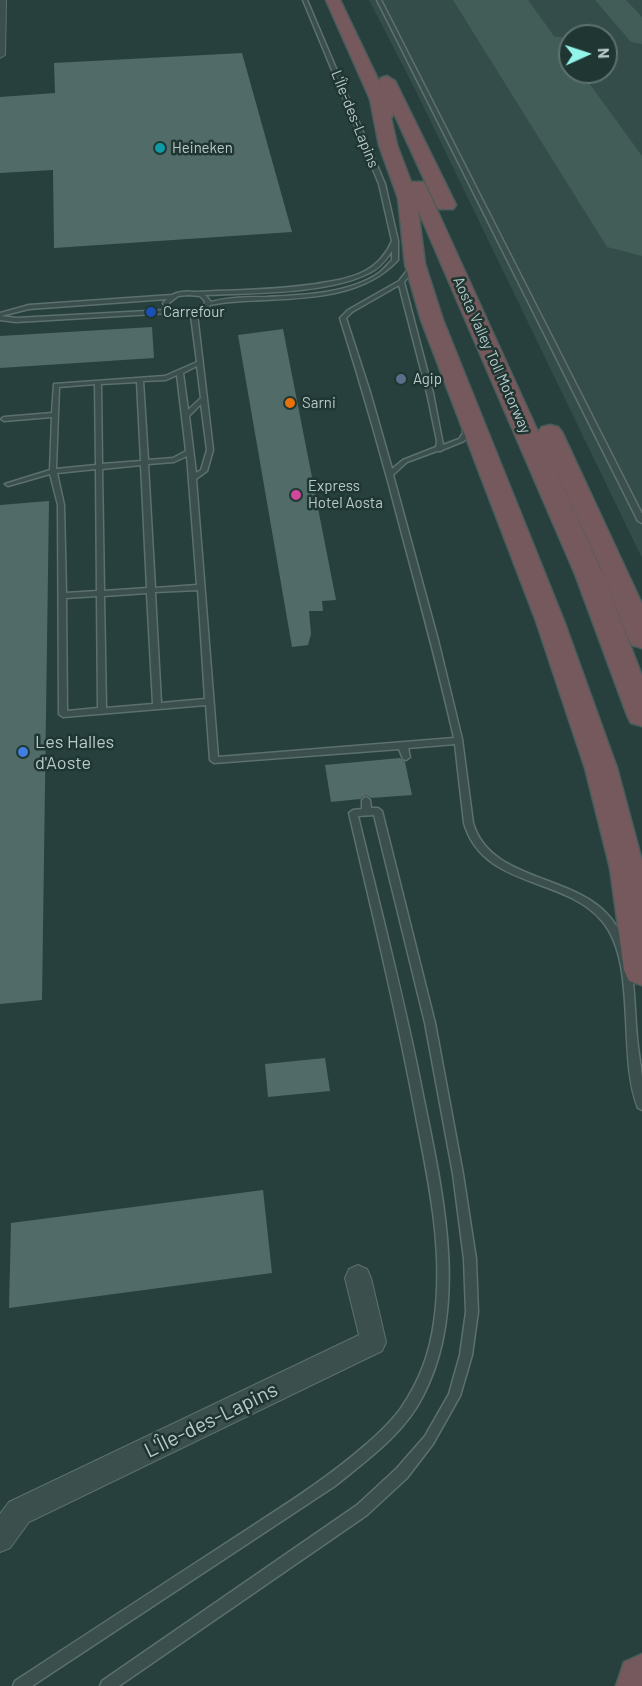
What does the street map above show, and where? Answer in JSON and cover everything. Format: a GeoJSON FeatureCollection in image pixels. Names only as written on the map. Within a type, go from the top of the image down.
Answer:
{"type":"FeatureCollection","features":[{"type":"Feature","properties":{"kind":"highway","name":"Aosta Valley Toll Motorway"},"geometry":{"type":"LineString","coordinates":[[333,0],[588,574],[642,715]]}},
{"type":"Feature","properties":{"kind":"highway","name":"Aosta Valley Toll Motorway"},"geometry":{"type":"LineString","coordinates":[[347,0],[398,102],[520,368]]}},
{"type":"Feature","properties":{"kind":"highway"},"geometry":{"type":"LineString","coordinates":[[376,94],[388,145],[407,198],[415,264],[432,320],[562,651],[613,811],[631,886],[642,970]]}},
{"type":"Feature","properties":{"kind":"highway","name":"Aosta Valley Toll Motorway"},"geometry":{"type":"LineString","coordinates":[[540,410],[613,566],[642,638]]}},
{"type":"Feature","properties":{"kind":"highway"},"geometry":{"type":"LineString","coordinates":[[642,1680],[642,1686]]}},
{"type":"Feature","properties":{"kind":"street"},"geometry":{"type":"LineString","coordinates":[[0,55],[2,0]]}},
{"type":"Feature","properties":{"kind":"street","name":"L'Île-des-Lapins"},"geometry":{"type":"LineString","coordinates":[[0,1538],[19,1512],[373,1342],[358,1278]]}},
{"type":"Feature","properties":{"kind":"lane","name":"L'Île-des-Lapins"},"geometry":{"type":"LineString","coordinates":[[194,314],[204,310],[209,304],[224,300],[315,293],[353,286],[380,275],[389,269],[395,260],[395,241],[382,184],[305,0]]}},
{"type":"Feature","properties":{"kind":"lane"},"geometry":{"type":"LineString","coordinates":[[379,0],[642,520]]}},
{"type":"Feature","properties":{"kind":"lane"},"geometry":{"type":"LineString","coordinates":[[0,309],[171,297],[182,293],[196,294],[315,285],[344,280],[375,267],[388,255],[395,241]]}},
{"type":"Feature","properties":{"kind":"lane"},"geometry":{"type":"LineString","coordinates":[[415,264],[401,282],[350,311],[343,318],[390,475],[458,741],[471,834],[481,849],[496,861],[562,889],[588,903],[604,916],[615,933],[625,961],[631,1031],[642,1105]]}},
{"type":"Feature","properties":{"kind":"lane"},"geometry":{"type":"LineString","coordinates":[[401,282],[430,393],[440,441],[439,450]]}},
{"type":"Feature","properties":{"kind":"lane"},"geometry":{"type":"LineString","coordinates":[[196,294],[206,298],[209,304]]}},
{"type":"Feature","properties":{"kind":"lane"},"geometry":{"type":"LineString","coordinates":[[171,297],[166,306],[171,311]]}},
{"type":"Feature","properties":{"kind":"lane"},"geometry":{"type":"LineString","coordinates":[[0,316],[29,307]]}},
{"type":"Feature","properties":{"kind":"lane"},"geometry":{"type":"LineString","coordinates":[[0,316],[16,321],[171,311],[194,314],[210,450],[204,471],[193,478]]}},
{"type":"Feature","properties":{"kind":"lane"},"geometry":{"type":"LineString","coordinates":[[199,363],[166,378],[56,385],[53,471],[61,505],[63,714],[208,702]]}},
{"type":"Feature","properties":{"kind":"lane"},"geometry":{"type":"LineString","coordinates":[[180,373],[193,478],[214,760],[458,741]]}},
{"type":"Feature","properties":{"kind":"lane"},"geometry":{"type":"LineString","coordinates":[[140,380],[157,706]]}},
{"type":"Feature","properties":{"kind":"lane"},"geometry":{"type":"LineString","coordinates":[[98,382],[102,711]]}},
{"type":"Feature","properties":{"kind":"lane"},"geometry":{"type":"LineString","coordinates":[[186,415],[204,398]]}},
{"type":"Feature","properties":{"kind":"lane"},"geometry":{"type":"LineString","coordinates":[[390,475],[405,461],[439,450],[464,437],[464,402]]}},
{"type":"Feature","properties":{"kind":"lane"},"geometry":{"type":"LineString","coordinates":[[4,418],[55,415]]}},
{"type":"Feature","properties":{"kind":"lane"},"geometry":{"type":"LineString","coordinates":[[8,484],[53,471],[174,460],[190,452]]}},
{"type":"Feature","properties":{"kind":"lane"},"geometry":{"type":"LineString","coordinates":[[61,596],[200,587]]}},
{"type":"Feature","properties":{"kind":"lane"},"geometry":{"type":"LineString","coordinates":[[403,746],[406,758]]}},
{"type":"Feature","properties":{"kind":"lane"},"geometry":{"type":"LineString","coordinates":[[274,756],[276,767]]}},
{"type":"Feature","properties":{"kind":"lane"},"geometry":{"type":"LineString","coordinates":[[20,1686],[296,1504],[374,1447],[418,1394],[433,1355],[440,1323],[441,1239],[436,1192],[405,1028],[353,813],[366,806],[378,811],[430,1023],[458,1174],[470,1259],[472,1312],[466,1355],[454,1396],[429,1440],[402,1473],[362,1510],[107,1686]]}},
{"type":"Feature","properties":{"kind":"shaded area"},"geometry":{"type":"Polygon","coordinates":[[[369,0],[642,0],[642,558],[417,93],[369,0]]]}},
{"type":"Feature","properties":{"kind":"building","name":"Heineken"},"geometry":{"type":"Polygon","coordinates":[[[242,53],[292,232],[54,248],[53,170],[0,173],[0,97],[55,93],[54,63],[242,53]]]}},
{"type":"Feature","properties":{"kind":"building"},"geometry":{"type":"Polygon","coordinates":[[[152,327],[154,358],[0,368],[0,336],[152,327]]]}},
{"type":"Feature","properties":{"kind":"building"},"geometry":{"type":"Polygon","coordinates":[[[283,329],[336,600],[322,601],[323,611],[309,611],[311,634],[308,645],[292,647],[238,335],[283,329]]]}},
{"type":"Feature","properties":{"kind":"building","name":"Les Halles d'Aoste"},"geometry":{"type":"Polygon","coordinates":[[[49,501],[42,1000],[0,1004],[0,505],[49,501]]]}},
{"type":"Feature","properties":{"kind":"building"},"geometry":{"type":"Polygon","coordinates":[[[400,758],[405,762],[412,795],[371,798],[366,795],[360,799],[331,802],[325,765],[400,758]]]}},
{"type":"Feature","properties":{"kind":"building"},"geometry":{"type":"Polygon","coordinates":[[[325,1058],[330,1091],[268,1097],[265,1064],[325,1058]]]}},
{"type":"Feature","properties":{"kind":"building"},"geometry":{"type":"Polygon","coordinates":[[[263,1190],[272,1273],[9,1308],[11,1223],[263,1190]]]}},
{"type":"Feature","properties":{"kind":"taxiway"},"geometry":{"type":"LineString","coordinates":[[610,0],[642,35]]}},
{"type":"Feature","properties":{"kind":"taxiway"},"geometry":{"type":"LineString","coordinates":[[514,35],[535,44],[558,47]]}},
{"type":"Feature","properties":{"kind":"runway"},"geometry":{"type":"LineString","coordinates":[[490,0],[642,226]]}},
{"type":"Feature","properties":{"kind":"place","name":"Heineken"},"geometry":{"type":"Point","coordinates":[160,148]}},
{"type":"Feature","properties":{"kind":"place","name":"Carrefour"},"geometry":{"type":"Point","coordinates":[151,312]}},
{"type":"Feature","properties":{"kind":"place","name":"Agip"},"geometry":{"type":"Point","coordinates":[401,379]}},
{"type":"Feature","properties":{"kind":"place","name":"Sarni"},"geometry":{"type":"Point","coordinates":[290,403]}},
{"type":"Feature","properties":{"kind":"place","name":"Express Hotel Aosta"},"geometry":{"type":"Point","coordinates":[296,495]}},
{"type":"Feature","properties":{"kind":"place","name":"Les Halles d'Aoste"},"geometry":{"type":"Point","coordinates":[23,752]}}]}
